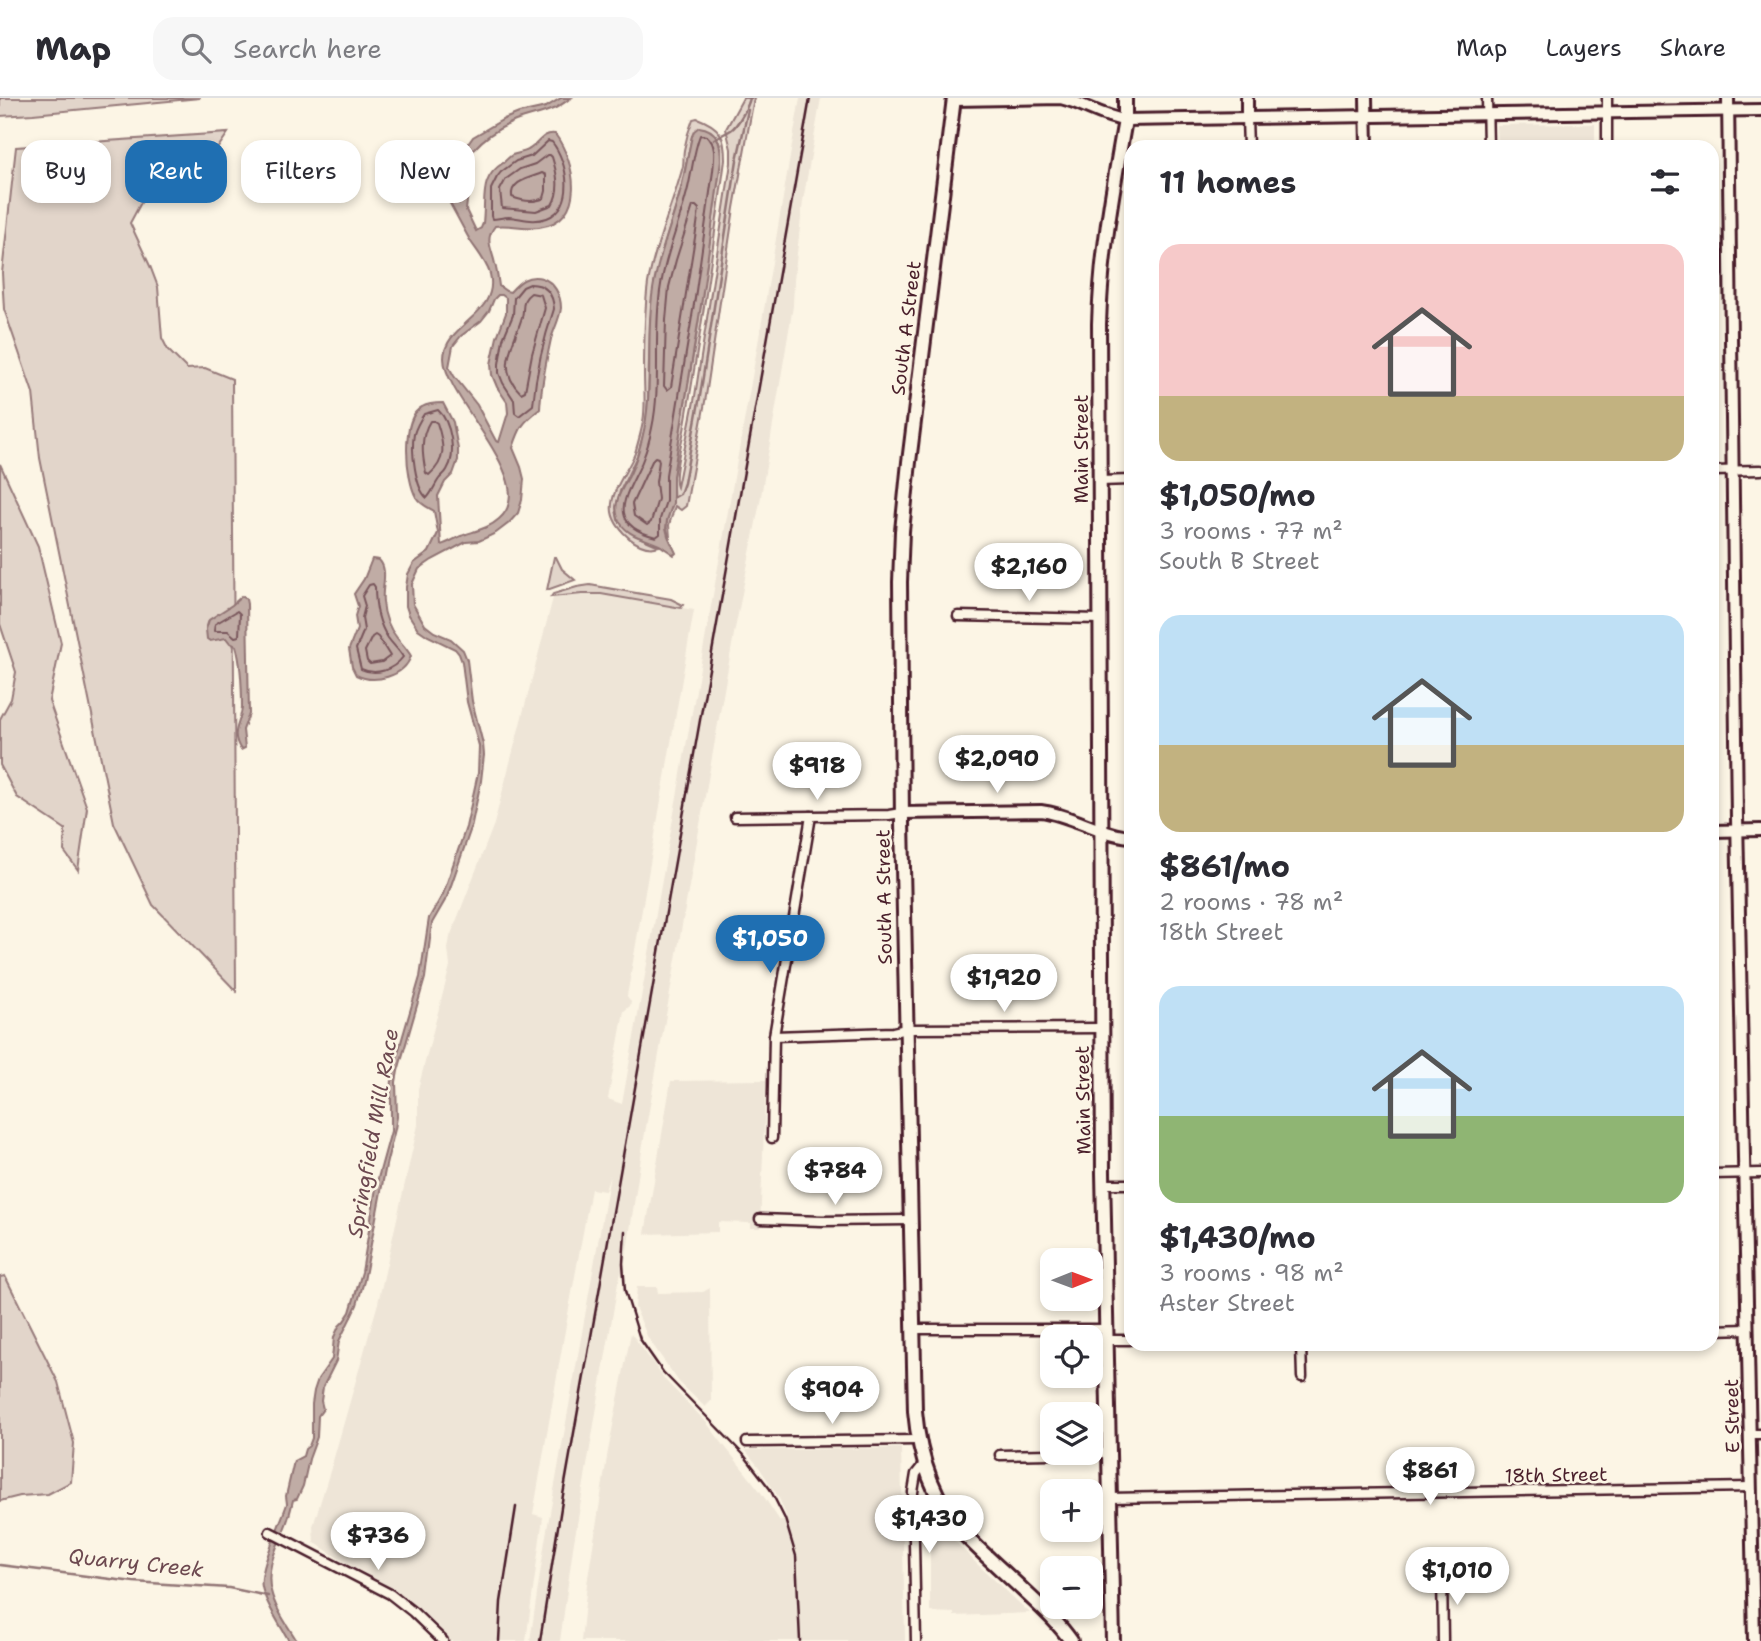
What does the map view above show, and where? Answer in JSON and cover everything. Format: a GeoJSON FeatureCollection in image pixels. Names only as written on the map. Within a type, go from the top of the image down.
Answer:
{"type":"FeatureCollection","features":[{"type":"Feature","properties":{"kind":"main road","name":"Main Street"},"geometry":{"type":"LineString","coordinates":[[1113,1641],[1103,1184],[1100,282],[1125,120],[1125,98]]}},
{"type":"Feature","properties":{"kind":"main road","name":"South A Street"},"geometry":{"type":"LineString","coordinates":[[954,99],[909,462],[900,582],[901,813],[909,1220],[917,1440],[933,1488],[946,1511],[963,1533],[1049,1615],[1071,1641]]}},
{"type":"Feature","properties":{"kind":"street"},"geometry":{"type":"LineString","coordinates":[[954,99],[1061,98],[1112,118],[1125,120],[1761,110]]}},
{"type":"Feature","properties":{"kind":"street"},"geometry":{"type":"LineString","coordinates":[[1247,98],[1248,140]]}},
{"type":"Feature","properties":{"kind":"street"},"geometry":{"type":"LineString","coordinates":[[1366,98],[1367,140]]}},
{"type":"Feature","properties":{"kind":"street"},"geometry":{"type":"LineString","coordinates":[[1487,98],[1488,140]]}},
{"type":"Feature","properties":{"kind":"street"},"geometry":{"type":"LineString","coordinates":[[1607,98],[1607,140]]}},
{"type":"Feature","properties":{"kind":"street","name":"E Street"},"geometry":{"type":"LineString","coordinates":[[1728,98],[1737,831],[1748,1329],[1756,1434],[1751,1487],[1754,1641]]}},
{"type":"Feature","properties":{"kind":"street"},"geometry":{"type":"LineString","coordinates":[[1719,471],[1761,470]]}},
{"type":"Feature","properties":{"kind":"street"},"geometry":{"type":"LineString","coordinates":[[1100,481],[1124,480]]}},
{"type":"Feature","properties":{"kind":"street"},"geometry":{"type":"LineString","coordinates":[[958,616],[1100,619]]}},
{"type":"Feature","properties":{"kind":"street"},"geometry":{"type":"LineString","coordinates":[[735,817],[1041,811],[1059,815],[1101,832],[1124,837]]}},
{"type":"Feature","properties":{"kind":"street"},"geometry":{"type":"LineString","coordinates":[[772,1138],[774,1036],[811,817]]}},
{"type":"Feature","properties":{"kind":"street"},"geometry":{"type":"LineString","coordinates":[[1719,831],[1761,830]]}},
{"type":"Feature","properties":{"kind":"street"},"geometry":{"type":"LineString","coordinates":[[774,1036],[906,1030],[1102,1028]]}},
{"type":"Feature","properties":{"kind":"street"},"geometry":{"type":"LineString","coordinates":[[1719,1174],[1761,1173]]}},
{"type":"Feature","properties":{"kind":"street"},"geometry":{"type":"LineString","coordinates":[[1103,1184],[1124,1184]]}},
{"type":"Feature","properties":{"kind":"street"},"geometry":{"type":"LineString","coordinates":[[760,1219],[822,1222],[909,1220]]}},
{"type":"Feature","properties":{"kind":"street"},"geometry":{"type":"LineString","coordinates":[[913,1329],[1106,1335],[1124,1339]]}},
{"type":"Feature","properties":{"kind":"street"},"geometry":{"type":"LineString","coordinates":[[1719,1330],[1748,1329]]}},
{"type":"Feature","properties":{"kind":"street"},"geometry":{"type":"LineString","coordinates":[[1301,1351],[1302,1377]]}},
{"type":"Feature","properties":{"kind":"street"},"geometry":{"type":"LineString","coordinates":[[747,1442],[917,1440]]}},
{"type":"Feature","properties":{"kind":"street"},"geometry":{"type":"LineString","coordinates":[[1000,1455],[1108,1453]]}},
{"type":"Feature","properties":{"kind":"street"},"geometry":{"type":"LineString","coordinates":[[916,1641],[913,1492],[916,1475],[924,1464]]}},
{"type":"Feature","properties":{"kind":"street","name":"18th Street"},"geometry":{"type":"LineString","coordinates":[[1109,1498],[1751,1487]]}},
{"type":"Feature","properties":{"kind":"street"},"geometry":{"type":"LineString","coordinates":[[270,1532],[390,1594],[443,1641]]}},
{"type":"Feature","properties":{"kind":"street"},"geometry":{"type":"LineString","coordinates":[[1442,1573],[1443,1641]]}},
{"type":"Feature","properties":{"kind":"shaded area"},"geometry":{"type":"Polygon","coordinates":[[[0,98],[200,98],[0,116],[0,98]]]}},
{"type":"Feature","properties":{"kind":"shaded area"},"geometry":{"type":"Polygon","coordinates":[[[743,98],[754,98],[734,208],[706,396],[686,506],[681,510],[675,506],[669,525],[670,537],[667,524],[673,499],[673,476],[721,161],[721,148],[716,135],[692,136],[681,189],[661,256],[650,320],[646,425],[638,454],[620,491],[616,507],[618,520],[634,535],[659,546],[644,546],[623,533],[614,519],[612,504],[616,489],[635,453],[643,422],[645,317],[651,268],[683,166],[688,134],[693,119],[697,118],[712,125],[720,133],[725,160],[696,359],[677,466],[677,487],[695,396],[731,163],[726,129],[743,98]]]}},
{"type":"Feature","properties":{"kind":"shaded area"},"geometry":{"type":"Polygon","coordinates":[[[800,98],[821,98],[803,201],[793,306],[643,1144],[626,1257],[618,1283],[560,1641],[530,1641],[545,1541],[610,1175],[605,1191],[591,1189],[564,1336],[533,1514],[543,1517],[526,1641],[451,1641],[415,1605],[314,1542],[313,1526],[378,1303],[418,1125],[418,1089],[450,966],[450,937],[494,824],[553,598],[582,594],[617,596],[694,610],[627,996],[631,1002],[624,1011],[608,1099],[622,1104],[800,98]]]}},
{"type":"Feature","properties":{"kind":"shaded area"},"geometry":{"type":"Polygon","coordinates":[[[1595,124],[1595,140],[1497,140],[1496,125],[1595,124]]]}},
{"type":"Feature","properties":{"kind":"shaded area"},"geometry":{"type":"Polygon","coordinates":[[[228,133],[223,140],[125,140],[125,203],[141,203],[130,223],[158,287],[162,338],[168,350],[187,369],[205,368],[232,379],[236,991],[153,905],[114,823],[40,458],[33,393],[4,309],[2,273],[16,147],[21,147],[21,203],[111,203],[111,141],[228,133]]]}},
{"type":"Feature","properties":{"kind":"shaded area"},"geometry":{"type":"Polygon","coordinates":[[[0,464],[38,546],[61,643],[49,701],[87,808],[78,870],[64,851],[65,829],[17,797],[0,765],[0,719],[11,699],[16,672],[0,624],[0,464]]]}},
{"type":"Feature","properties":{"kind":"shaded area"},"geometry":{"type":"Polygon","coordinates":[[[554,557],[562,569],[575,580],[547,590],[554,557]]]}},
{"type":"Feature","properties":{"kind":"shaded area"},"geometry":{"type":"Polygon","coordinates":[[[590,585],[671,599],[683,605],[681,608],[601,594],[551,597],[553,594],[590,585]]]}},
{"type":"Feature","properties":{"kind":"shaded area"},"geometry":{"type":"Polygon","coordinates":[[[766,1080],[760,1228],[751,1228],[751,1223],[718,1222],[718,1232],[645,1234],[671,1081],[766,1080]]]}},
{"type":"Feature","properties":{"kind":"shaded area"},"geometry":{"type":"Polygon","coordinates":[[[5,1276],[58,1382],[74,1443],[71,1482],[48,1494],[0,1501],[0,1277],[5,1276]]]}},
{"type":"Feature","properties":{"kind":"shaded area"},"geometry":{"type":"Polygon","coordinates":[[[637,1287],[657,1287],[658,1293],[703,1292],[710,1288],[711,1401],[705,1407],[679,1382],[648,1338],[635,1307],[637,1287]]]}},
{"type":"Feature","properties":{"kind":"shaded area"},"geometry":{"type":"Polygon","coordinates":[[[631,1333],[666,1381],[706,1422],[780,1521],[788,1520],[779,1498],[745,1450],[901,1448],[905,1641],[581,1641],[608,1451],[631,1333]]]}},
{"type":"Feature","properties":{"kind":"shaded area"},"geometry":{"type":"Polygon","coordinates":[[[930,1518],[1030,1613],[954,1616],[954,1613],[930,1612],[930,1518]]]}},
{"type":"Feature","properties":{"kind":"water"},"geometry":{"type":"Polygon","coordinates":[[[561,98],[571,98],[555,108],[511,123],[492,133],[475,148],[475,140],[471,140],[473,137],[519,113],[546,107],[561,98]]]}},
{"type":"Feature","properties":{"kind":"water"},"geometry":{"type":"Polygon","coordinates":[[[699,127],[710,131],[717,138],[721,161],[673,476],[673,503],[666,528],[676,553],[674,555],[626,529],[618,518],[616,506],[637,457],[646,421],[650,314],[656,272],[679,195],[692,136],[699,127]]]}},
{"type":"Feature","properties":{"kind":"water"},"geometry":{"type":"Polygon","coordinates":[[[555,134],[572,174],[571,202],[565,214],[554,222],[539,227],[495,226],[489,240],[499,286],[510,292],[520,282],[537,277],[550,283],[560,298],[561,308],[547,356],[540,409],[522,426],[513,448],[524,479],[518,513],[496,533],[479,541],[466,542],[432,560],[419,569],[412,584],[413,604],[425,625],[451,639],[463,650],[467,660],[472,701],[483,744],[481,781],[471,828],[447,897],[432,923],[425,978],[398,1071],[397,1117],[364,1281],[357,1305],[339,1341],[336,1361],[323,1387],[323,1409],[318,1416],[317,1437],[303,1486],[297,1499],[293,1500],[271,1566],[273,1598],[297,1641],[289,1641],[264,1593],[263,1570],[287,1504],[286,1496],[294,1461],[303,1456],[312,1438],[314,1391],[318,1379],[332,1359],[334,1337],[350,1312],[362,1272],[377,1182],[391,1131],[391,1087],[395,1063],[420,977],[429,918],[443,894],[466,827],[478,773],[479,746],[467,702],[459,654],[455,649],[418,629],[406,606],[408,574],[414,563],[429,552],[438,533],[434,511],[418,499],[412,489],[407,450],[410,423],[415,413],[424,406],[443,403],[453,422],[458,460],[453,474],[445,482],[438,496],[441,545],[490,525],[499,519],[509,503],[509,484],[500,463],[448,375],[444,358],[446,346],[480,310],[491,288],[487,266],[450,203],[467,203],[466,210],[476,231],[481,228],[485,189],[490,175],[512,155],[532,148],[547,135],[555,134]],[[498,295],[481,321],[461,336],[453,346],[449,367],[477,405],[499,442],[508,413],[507,402],[497,387],[491,364],[506,313],[506,298],[498,295]]]}},
{"type":"Feature","properties":{"kind":"water"},"geometry":{"type":"Polygon","coordinates":[[[372,559],[379,560],[384,569],[383,602],[387,621],[411,656],[395,674],[371,679],[356,675],[349,649],[357,629],[355,616],[358,606],[354,594],[372,559]]]}},
{"type":"Feature","properties":{"kind":"water"},"geometry":{"type":"Polygon","coordinates":[[[242,596],[247,604],[249,714],[243,730],[245,748],[241,750],[236,738],[242,707],[236,646],[226,638],[210,641],[207,639],[206,629],[209,620],[242,596]]]}},
{"type":"Feature","properties":{"kind":"waterway"},"geometry":{"type":"LineString","coordinates":[[714,139],[734,128],[750,98]]}},
{"type":"Feature","properties":{"kind":"waterway"},"geometry":{"type":"LineString","coordinates":[[673,498],[680,494],[684,483],[737,160],[748,110]]}},
{"type":"Feature","properties":{"kind":"waterway","name":"Quarry Creek"},"geometry":{"type":"LineString","coordinates":[[0,1565],[134,1582],[229,1588],[268,1596]]}},
{"type":"Feature","properties":{"kind":"railway"},"geometry":{"type":"LineString","coordinates":[[540,1641],[563,1495],[810,98]]}},
{"type":"Feature","properties":{"kind":"railway"},"geometry":{"type":"LineString","coordinates":[[625,1231],[625,1291],[640,1339],[663,1372],[743,1454],[770,1489],[785,1519],[796,1556],[800,1641]]}},
{"type":"Feature","properties":{"kind":"railway"},"geometry":{"type":"LineString","coordinates":[[499,1641],[501,1602],[516,1507]]}},
{"type":"Feature","properties":{"kind":"water label","name":"Springfield Mill Race"},"geometry":{"type":"Point","coordinates":[373,1133]}}]}
